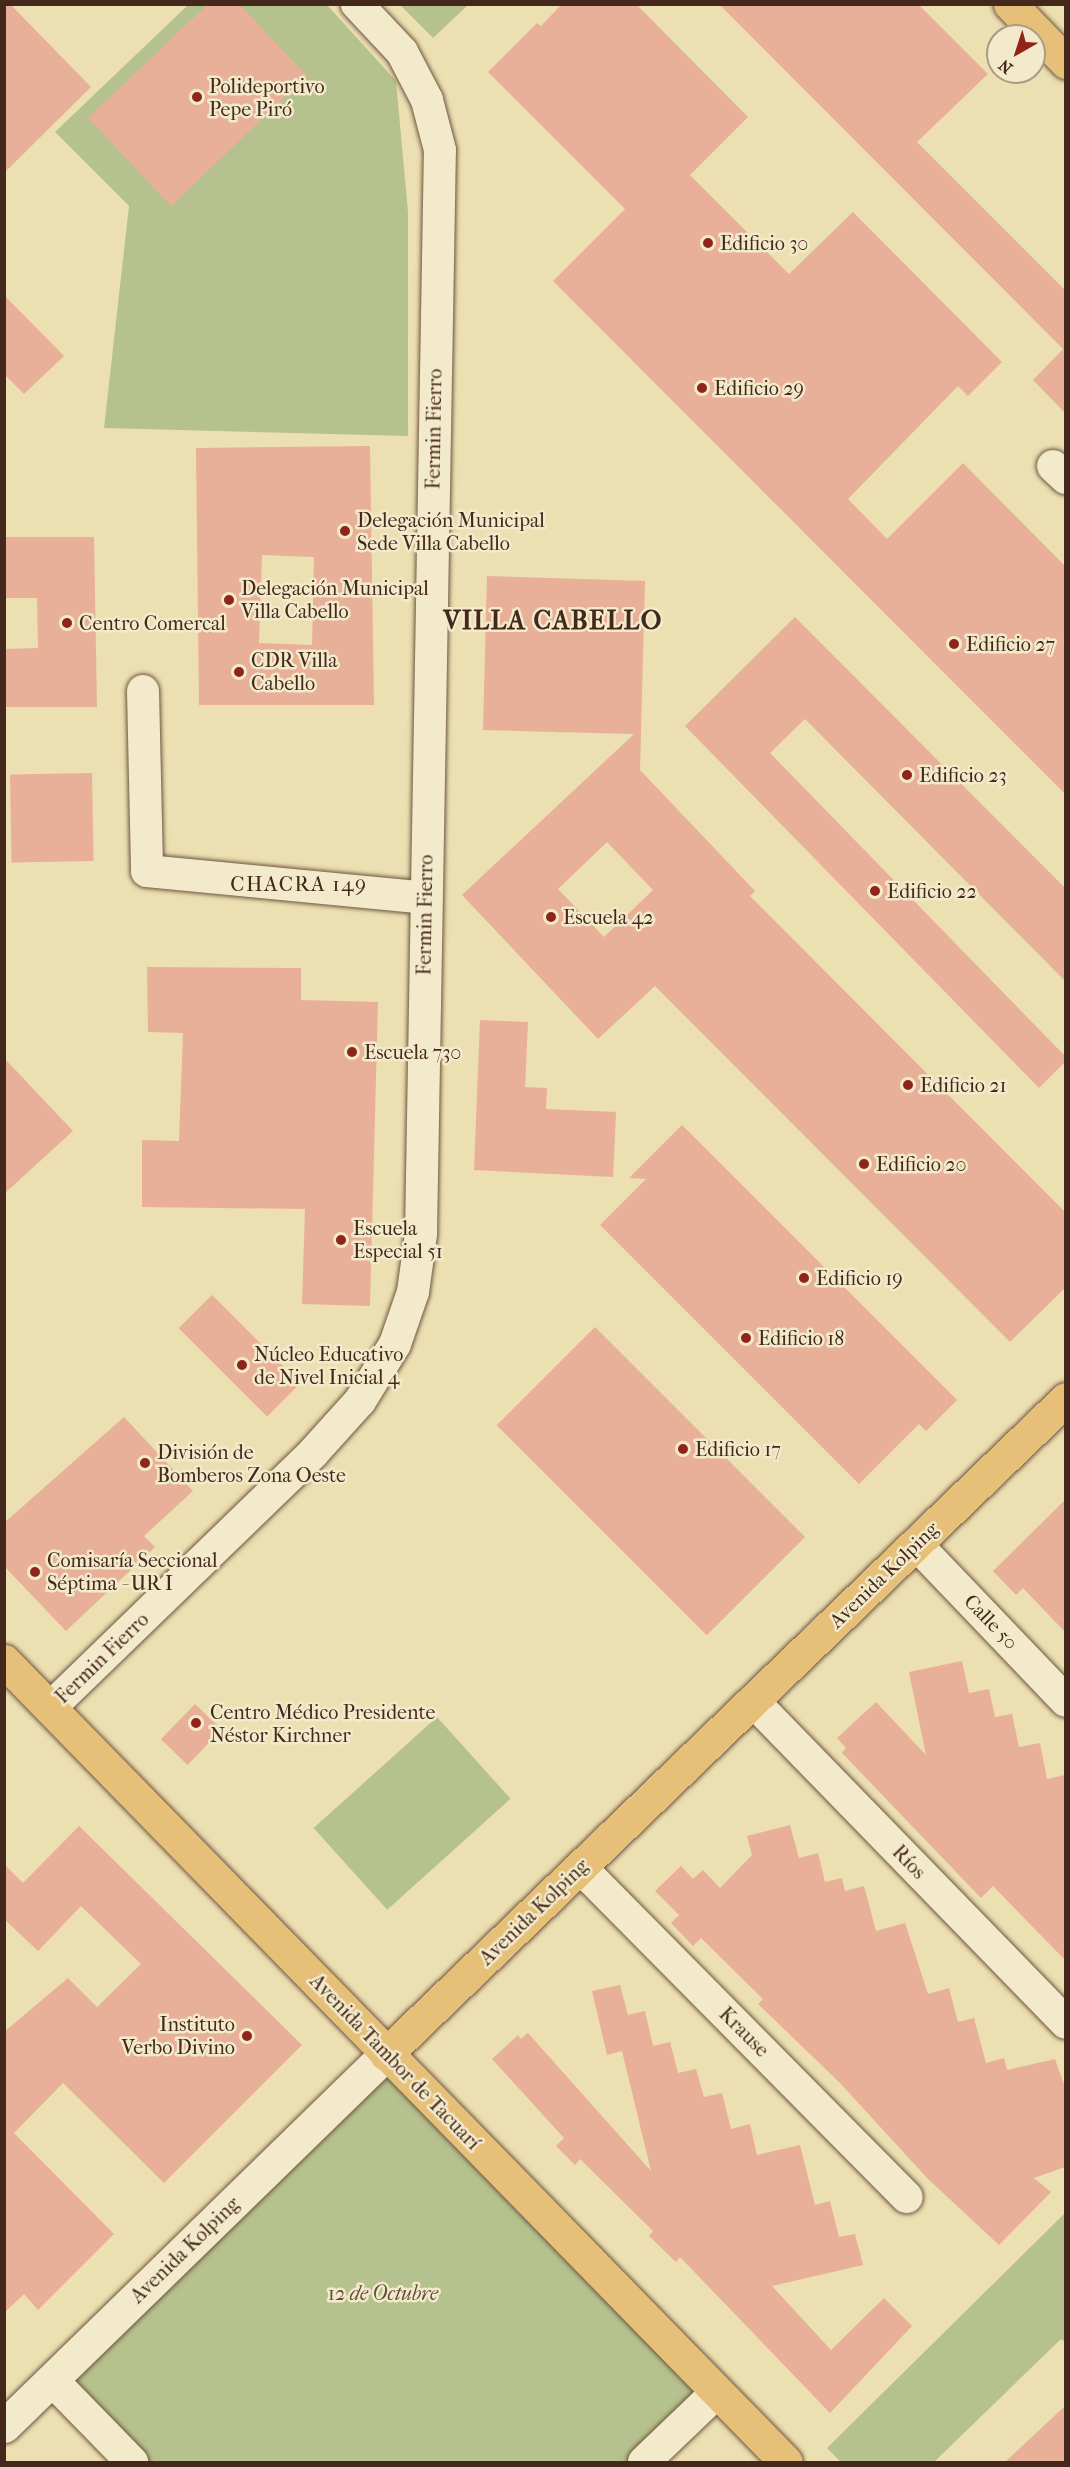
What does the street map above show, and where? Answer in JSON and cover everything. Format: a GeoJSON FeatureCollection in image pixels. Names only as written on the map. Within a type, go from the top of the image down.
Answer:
{"type":"FeatureCollection","features":[{"type":"Feature","properties":{"kind":"main road"},"geometry":{"type":"LineString","coordinates":[[1010,4],[1065,62]]}},
{"type":"Feature","properties":{"kind":"main road","name":"Avenida Kolping"},"geometry":{"type":"LineString","coordinates":[[4,2426],[1065,1399]]}},
{"type":"Feature","properties":{"kind":"main road","name":"Avenida Tambor de Tacuarí"},"geometry":{"type":"LineString","coordinates":[[4,1661],[786,2463]]}},
{"type":"Feature","properties":{"kind":"street","name":"Fermin Fierro"},"geometry":{"type":"LineString","coordinates":[[50,1708],[314,1453],[360,1401],[395,1344],[413,1292],[421,1234],[425,897],[440,150],[427,99],[402,52],[357,4]]}},
{"type":"Feature","properties":{"kind":"street"},"geometry":{"type":"LineString","coordinates":[[143,691],[147,871],[425,897]]}},
{"type":"Feature","properties":{"kind":"street","name":"Calle 50"},"geometry":{"type":"LineString","coordinates":[[916,1544],[1065,1701]]}},
{"type":"Feature","properties":{"kind":"street","name":"Ríos"},"geometry":{"type":"LineString","coordinates":[[753,1701],[1065,2023]]}},
{"type":"Feature","properties":{"kind":"street","name":"Krause"},"geometry":{"type":"LineString","coordinates":[[581,1868],[907,2197]]}},
{"type":"Feature","properties":{"kind":"street"},"geometry":{"type":"LineString","coordinates":[[52,2380],[132,2463]]}},
{"type":"Feature","properties":{"kind":"street"},"geometry":{"type":"LineString","coordinates":[[644,2463],[717,2392]]}},
{"type":"Feature","properties":{"kind":"green space"},"geometry":{"type":"Polygon","coordinates":[[[188,5],[327,5],[396,81],[408,212],[408,436],[104,428],[129,206],[55,132],[188,5]]]}},
{"type":"Feature","properties":{"kind":"green space"},"geometry":{"type":"Polygon","coordinates":[[[400,5],[468,5],[433,38],[400,5]]]}},
{"type":"Feature","properties":{"kind":"green space"},"geometry":{"type":"Polygon","coordinates":[[[437,1717],[511,1799],[387,1910],[314,1828],[437,1717]]]}},
{"type":"Feature","properties":{"kind":"green space","name":"12 de Octubre"},"geometry":{"type":"Polygon","coordinates":[[[386,2054],[717,2392],[644,2462],[132,2462],[52,2380],[386,2054]]]}},
{"type":"Feature","properties":{"kind":"green space"},"geometry":{"type":"Polygon","coordinates":[[[1065,2213],[1065,2342],[1061,2339],[934,2462],[841,2462],[827,2448],[1065,2213]]]}},
{"type":"Feature","properties":{"kind":"building"},"geometry":{"type":"Polygon","coordinates":[[[4,4],[10,4],[91,87],[4,173],[4,4]]]}},
{"type":"Feature","properties":{"kind":"building","name":"Polideportivo Pepe Piró"},"geometry":{"type":"Polygon","coordinates":[[[208,4],[239,4],[307,76],[171,206],[88,118],[208,4]]]}},
{"type":"Feature","properties":{"kind":"building"},"geometry":{"type":"Polygon","coordinates":[[[562,4],[636,4],[748,117],[690,175],[789,274],[853,212],[1002,362],[968,396],[958,386],[848,499],[887,539],[963,463],[1065,566],[1065,794],[553,281],[625,209],[488,72],[537,23],[541,26],[562,4]]]}},
{"type":"Feature","properties":{"kind":"building"},"geometry":{"type":"Polygon","coordinates":[[[719,4],[918,4],[986,72],[986,76],[917,142],[1065,290],[1065,413],[1033,380],[1063,349],[719,4]]]}},
{"type":"Feature","properties":{"kind":"building"},"geometry":{"type":"Polygon","coordinates":[[[4,295],[64,356],[24,394],[4,374],[4,295]]]}},
{"type":"Feature","properties":{"kind":"building","name":"Delegación Municipal Villa Cabello"},"geometry":{"type":"Polygon","coordinates":[[[370,446],[374,705],[199,705],[196,448],[370,446]],[[262,555],[259,643],[312,645],[314,557],[262,555]]]}},
{"type":"Feature","properties":{"kind":"building","name":"Centro Comercal"},"geometry":{"type":"Polygon","coordinates":[[[4,537],[94,537],[97,707],[4,707],[4,649],[38,648],[37,598],[4,598],[4,537]]]}},
{"type":"Feature","properties":{"kind":"building"},"geometry":{"type":"Polygon","coordinates":[[[487,576],[645,581],[640,770],[755,891],[750,896],[1065,1212],[1065,1288],[1010,1342],[655,986],[598,1039],[462,895],[634,734],[483,730],[487,576]],[[607,842],[558,889],[604,937],[653,890],[607,842]]]}},
{"type":"Feature","properties":{"kind":"building"},"geometry":{"type":"Polygon","coordinates":[[[795,617],[1065,888],[1065,981],[805,719],[770,753],[1065,1056],[1065,1062],[1039,1088],[685,726],[795,617]]]}},
{"type":"Feature","properties":{"kind":"building"},"geometry":{"type":"Polygon","coordinates":[[[92,773],[94,861],[12,862],[10,774],[92,773]]]}},
{"type":"Feature","properties":{"kind":"building"},"geometry":{"type":"Polygon","coordinates":[[[147,967],[301,968],[301,1000],[378,1002],[370,1306],[302,1304],[305,1209],[142,1207],[142,1140],[179,1141],[183,1033],[148,1032],[147,967]]]}},
{"type":"Feature","properties":{"kind":"building"},"geometry":{"type":"Polygon","coordinates":[[[480,1020],[528,1022],[525,1087],[547,1088],[546,1109],[616,1112],[613,1177],[474,1170],[480,1020]]]}},
{"type":"Feature","properties":{"kind":"building"},"geometry":{"type":"Polygon","coordinates":[[[4,1058],[73,1131],[4,1194],[4,1058]]]}},
{"type":"Feature","properties":{"kind":"building"},"geometry":{"type":"Polygon","coordinates":[[[682,1125],[957,1400],[926,1431],[919,1424],[859,1484],[600,1225],[646,1179],[629,1178],[682,1125]]]}},
{"type":"Feature","properties":{"kind":"building"},"geometry":{"type":"Polygon","coordinates":[[[212,1295],[300,1383],[267,1417],[179,1328],[212,1295]]]}},
{"type":"Feature","properties":{"kind":"building"},"geometry":{"type":"Polygon","coordinates":[[[595,1327],[805,1537],[707,1635],[497,1425],[595,1327]]]}},
{"type":"Feature","properties":{"kind":"building"},"geometry":{"type":"Polygon","coordinates":[[[124,1417],[193,1491],[144,1536],[155,1547],[66,1631],[4,1566],[4,1523],[124,1417]]]}},
{"type":"Feature","properties":{"kind":"building"},"geometry":{"type":"Polygon","coordinates":[[[1065,1500],[1065,1632],[1023,1588],[1016,1595],[993,1571],[1065,1500]]]}},
{"type":"Feature","properties":{"kind":"building"},"geometry":{"type":"Polygon","coordinates":[[[962,1661],[969,1693],[989,1689],[995,1717],[1012,1714],[1019,1747],[1040,1743],[1047,1779],[1065,1775],[1065,1960],[993,1886],[981,1898],[842,1753],[846,1748],[837,1738],[876,1702],[926,1755],[909,1672],[962,1661]]]}},
{"type":"Feature","properties":{"kind":"building"},"geometry":{"type":"Polygon","coordinates":[[[195,1704],[222,1730],[188,1765],[161,1739],[195,1704]]]}},
{"type":"Feature","properties":{"kind":"building"},"geometry":{"type":"Polygon","coordinates":[[[790,1825],[799,1858],[818,1853],[825,1882],[842,1878],[845,1891],[864,1886],[876,1931],[905,1923],[928,1994],[949,1988],[958,2022],[974,2018],[986,2063],[1004,2058],[1007,2070],[1055,2059],[1065,2087],[1065,2167],[1034,2178],[1051,2192],[999,2245],[928,2179],[840,2083],[758,2004],[763,1999],[701,1938],[693,1946],[671,1923],[679,1915],[655,1891],[681,1866],[693,1879],[703,1870],[720,1888],[752,1855],[747,1836],[790,1825]]]}},
{"type":"Feature","properties":{"kind":"building"},"geometry":{"type":"Polygon","coordinates":[[[79,1826],[302,2045],[164,2183],[63,2083],[14,2133],[114,2234],[38,2310],[24,2294],[4,2313],[4,2032],[68,1978],[97,2007],[141,1964],[81,1906],[38,1951],[4,1919],[4,1864],[23,1883],[79,1826]]]}},
{"type":"Feature","properties":{"kind":"building"},"geometry":{"type":"Polygon","coordinates":[[[620,1985],[628,2015],[645,2011],[653,2046],[670,2042],[678,2073],[696,2069],[704,2097],[722,2093],[731,2129],[750,2124],[757,2155],[800,2145],[815,2205],[830,2201],[839,2237],[855,2234],[863,2265],[772,2286],[831,2350],[884,2298],[912,2326],[830,2413],[680,2257],[676,2262],[649,2236],[653,2231],[580,2159],[575,2165],[556,2146],[564,2138],[492,2059],[518,2035],[521,2039],[528,2033],[651,2171],[622,2051],[607,2055],[592,1991],[620,1985]]]}},
{"type":"Feature","properties":{"kind":"building"},"geometry":{"type":"Polygon","coordinates":[[[1065,2406],[1065,2463],[1004,2463],[1065,2406]]]}},
{"type":"Feature","properties":{"kind":"place","name":"Polideportivo Pepe Piró"},"geometry":{"type":"Point","coordinates":[197,97]}},
{"type":"Feature","properties":{"kind":"place","name":"Edificio 30"},"geometry":{"type":"Point","coordinates":[708,243]}},
{"type":"Feature","properties":{"kind":"place","name":"Edificio 29"},"geometry":{"type":"Point","coordinates":[702,388]}},
{"type":"Feature","properties":{"kind":"place","name":"Delegación Municipal Sede Villa Cabello"},"geometry":{"type":"Point","coordinates":[345,531]}},
{"type":"Feature","properties":{"kind":"place","name":"Delegación Municipal Villa Cabello"},"geometry":{"type":"Point","coordinates":[229,600]}},
{"type":"Feature","properties":{"kind":"place","name":"Centro Comercal"},"geometry":{"type":"Point","coordinates":[67,623]}},
{"type":"Feature","properties":{"kind":"place","name":"Edificio 27"},"geometry":{"type":"Point","coordinates":[954,644]}},
{"type":"Feature","properties":{"kind":"place","name":"CDR Villa Cabello"},"geometry":{"type":"Point","coordinates":[239,672]}},
{"type":"Feature","properties":{"kind":"place","name":"Edificio 23"},"geometry":{"type":"Point","coordinates":[907,775]}},
{"type":"Feature","properties":{"kind":"place","name":"Edificio 22"},"geometry":{"type":"Point","coordinates":[875,891]}},
{"type":"Feature","properties":{"kind":"place","name":"Escuela 42"},"geometry":{"type":"Point","coordinates":[551,917]}},
{"type":"Feature","properties":{"kind":"place","name":"Escuela 730"},"geometry":{"type":"Point","coordinates":[352,1052]}},
{"type":"Feature","properties":{"kind":"place","name":"Edificio 21"},"geometry":{"type":"Point","coordinates":[908,1085]}},
{"type":"Feature","properties":{"kind":"place","name":"Edificio 20"},"geometry":{"type":"Point","coordinates":[864,1164]}},
{"type":"Feature","properties":{"kind":"place","name":"Escuela Especial 51"},"geometry":{"type":"Point","coordinates":[341,1240]}},
{"type":"Feature","properties":{"kind":"place","name":"Edificio 19"},"geometry":{"type":"Point","coordinates":[804,1278]}},
{"type":"Feature","properties":{"kind":"place","name":"Edificio 18"},"geometry":{"type":"Point","coordinates":[746,1338]}},
{"type":"Feature","properties":{"kind":"place","name":"Núcleo Educativo de Nivel Inicial 4"},"geometry":{"type":"Point","coordinates":[242,1365]}},
{"type":"Feature","properties":{"kind":"place","name":"Edificio 17"},"geometry":{"type":"Point","coordinates":[683,1449]}},
{"type":"Feature","properties":{"kind":"place","name":"División de Bomberos Zona Oeste"},"geometry":{"type":"Point","coordinates":[145,1463]}},
{"type":"Feature","properties":{"kind":"place","name":"Comisaría Seccional Séptima - UR I"},"geometry":{"type":"Point","coordinates":[35,1572]}},
{"type":"Feature","properties":{"kind":"place","name":"Centro Médico Presidente Néstor Kirchner"},"geometry":{"type":"Point","coordinates":[196,1723]}},
{"type":"Feature","properties":{"kind":"place","name":"Instituto Verbo Divino"},"geometry":{"type":"Point","coordinates":[247,2036]}},
{"type":"Feature","properties":{"kind":"district","name":"VILLA CABELLO"},"geometry":{"type":"Point","coordinates":[553,621]}},
{"type":"Feature","properties":{"kind":"district","name":"CHACRA 149"},"geometry":{"type":"Point","coordinates":[299,884]}}]}
